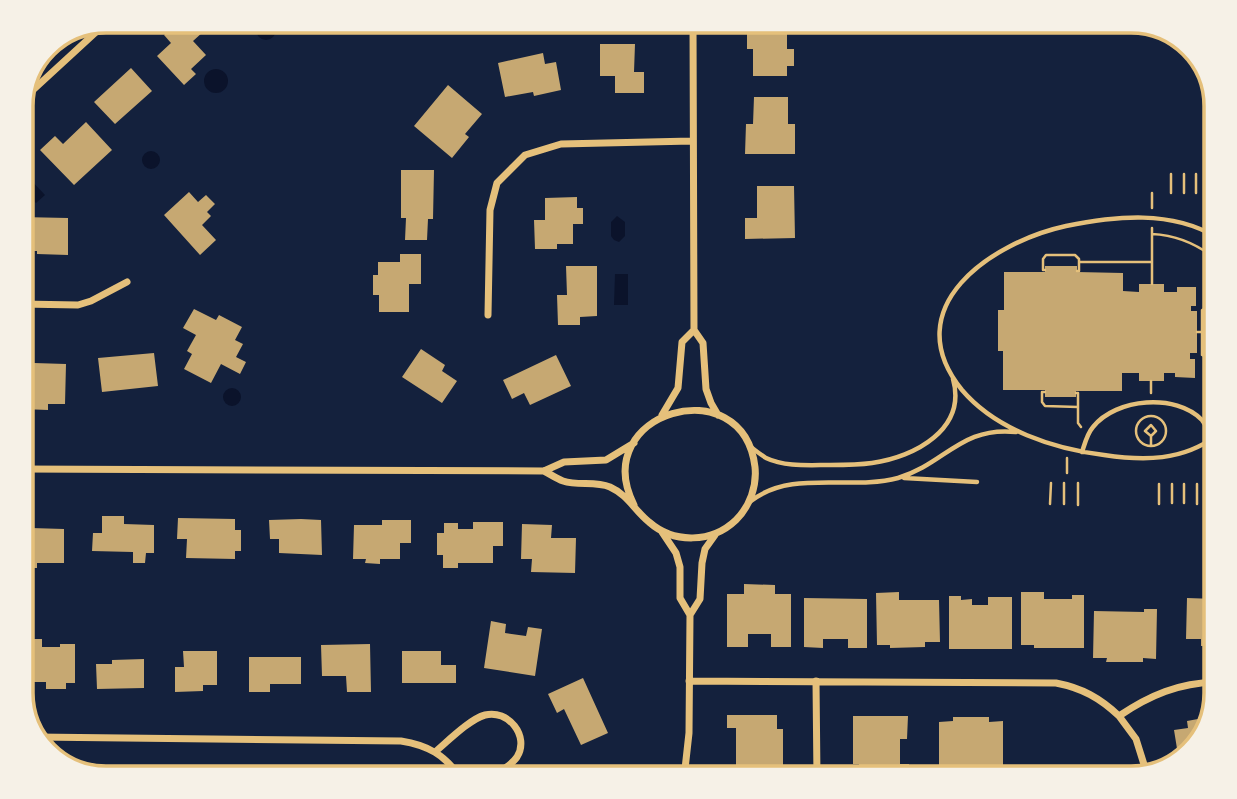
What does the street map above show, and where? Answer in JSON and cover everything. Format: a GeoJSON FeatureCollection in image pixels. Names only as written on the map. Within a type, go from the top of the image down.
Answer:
{"type":"FeatureCollection","features":[{"type":"Feature","properties":{"kind":"street"},"geometry":{"type":"LineString","coordinates":[[693,33],[694,330],[703,344],[706,389],[719,416]]}},
{"type":"Feature","properties":{"kind":"street"},"geometry":{"type":"LineString","coordinates":[[36,87],[93,35]]}},
{"type":"Feature","properties":{"kind":"street"},"geometry":{"type":"LineString","coordinates":[[488,315],[490,210],[497,183],[525,155],[561,144],[692,141]]}},
{"type":"Feature","properties":{"kind":"street"},"geometry":{"type":"LineString","coordinates":[[33,304],[78,305],[127,282]]}},
{"type":"Feature","properties":{"kind":"street"},"geometry":{"type":"LineString","coordinates":[[694,330],[682,342],[678,388],[671,402],[634,443],[626,471],[628,491],[648,522],[662,531],[687,538],[716,533]]}},
{"type":"Feature","properties":{"kind":"street"},"geometry":{"type":"LineString","coordinates":[[660,417],[684,410],[703,411],[719,416],[738,430],[749,445],[755,475],[748,504],[735,520],[716,533],[705,549],[700,599],[690,615],[689,733],[685,766]]}},
{"type":"Feature","properties":{"kind":"street"},"geometry":{"type":"LineString","coordinates":[[33,469],[544,471],[564,462],[606,460],[634,443]]}},
{"type":"Feature","properties":{"kind":"street"},"geometry":{"type":"LineString","coordinates":[[544,471],[564,482],[591,483],[611,488],[635,505]]}},
{"type":"Feature","properties":{"kind":"street"},"geometry":{"type":"LineString","coordinates":[[662,531],[676,553],[680,567],[680,598],[690,615]]}},
{"type":"Feature","properties":{"kind":"street"},"geometry":{"type":"LineString","coordinates":[[689,681],[1056,683],[1073,687],[1105,703],[1119,716],[1136,739],[1144,764]]}},
{"type":"Feature","properties":{"kind":"street"},"geometry":{"type":"LineString","coordinates":[[816,681],[817,766]]}},
{"type":"Feature","properties":{"kind":"street"},"geometry":{"type":"LineString","coordinates":[[1119,716],[1155,694],[1171,688],[1204,684]]}},
{"type":"Feature","properties":{"kind":"street"},"geometry":{"type":"LineString","coordinates":[[435,752],[477,718],[492,714],[506,717],[519,733],[519,752],[507,766]]}},
{"type":"Feature","properties":{"kind":"street"},"geometry":{"type":"LineString","coordinates":[[48,737],[401,741],[435,752],[451,766]]}},
{"type":"Feature","properties":{"kind":"lane"},"geometry":{"type":"LineString","coordinates":[[1024,434],[979,406],[961,388],[950,368],[942,349],[940,335],[945,307],[959,283],[995,253],[1032,236],[1060,228],[1126,219],[1161,218],[1175,220],[1204,232]]}},
{"type":"Feature","properties":{"kind":"lane"},"geometry":{"type":"LineString","coordinates":[[749,445],[773,460],[809,465],[870,464],[906,454],[931,440],[949,422],[957,395],[950,368]]}},
{"type":"Feature","properties":{"kind":"lane"},"geometry":{"type":"LineString","coordinates":[[1082,452],[1090,431],[1099,420],[1120,408],[1141,404],[1168,405],[1190,412],[1204,424]]}},
{"type":"Feature","properties":{"kind":"lane"},"geometry":{"type":"LineString","coordinates":[[748,504],[764,492],[789,485],[867,484],[900,477],[925,467],[974,436],[1000,431],[1024,434],[1082,452],[1133,458],[1162,458],[1187,452],[1204,443]]}},
{"type":"Feature","properties":{"kind":"lane"},"geometry":{"type":"LineString","coordinates":[[900,477],[977,482]]}},
{"type":"Feature","properties":{"kind":"path"},"geometry":{"type":"LineString","coordinates":[[1171,174],[1171,193]]}},
{"type":"Feature","properties":{"kind":"path"},"geometry":{"type":"LineString","coordinates":[[1184,174],[1184,193]]}},
{"type":"Feature","properties":{"kind":"path"},"geometry":{"type":"LineString","coordinates":[[1196,174],[1196,193]]}},
{"type":"Feature","properties":{"kind":"path"},"geometry":{"type":"LineString","coordinates":[[1152,193],[1152,212]]}},
{"type":"Feature","properties":{"kind":"path"},"geometry":{"type":"LineString","coordinates":[[1152,225],[1152,284]]}},
{"type":"Feature","properties":{"kind":"path"},"geometry":{"type":"LineString","coordinates":[[1152,234],[1172,236],[1204,251]]}},
{"type":"Feature","properties":{"kind":"path"},"geometry":{"type":"LineString","coordinates":[[1045,271],[1043,259],[1046,255],[1075,256],[1079,262],[1077,271]]}},
{"type":"Feature","properties":{"kind":"path"},"geometry":{"type":"LineString","coordinates":[[1079,262],[1152,262]]}},
{"type":"Feature","properties":{"kind":"path"},"geometry":{"type":"LineString","coordinates":[[1204,309],[1204,356]]}},
{"type":"Feature","properties":{"kind":"path"},"geometry":{"type":"LineString","coordinates":[[1197,332],[1202,332]]}},
{"type":"Feature","properties":{"kind":"path"},"geometry":{"type":"LineString","coordinates":[[1151,381],[1151,393]]}},
{"type":"Feature","properties":{"kind":"path"},"geometry":{"type":"LineString","coordinates":[[1045,392],[1042,392],[1042,401],[1045,406],[1078,407]]}},
{"type":"Feature","properties":{"kind":"path"},"geometry":{"type":"LineString","coordinates":[[1076,393],[1078,423],[1081,427]]}},
{"type":"Feature","properties":{"kind":"path"},"geometry":{"type":"LineString","coordinates":[[1150,452],[1151,436],[1156,431],[1151,425],[1151,409]]}},
{"type":"Feature","properties":{"kind":"path"},"geometry":{"type":"LineString","coordinates":[[1151,416],[1139,422],[1136,431],[1138,440],[1151,446]]}},
{"type":"Feature","properties":{"kind":"path"},"geometry":{"type":"LineString","coordinates":[[1151,416],[1163,422],[1166,431],[1163,440],[1151,446]]}},
{"type":"Feature","properties":{"kind":"path"},"geometry":{"type":"LineString","coordinates":[[1151,425],[1145,431],[1151,436]]}},
{"type":"Feature","properties":{"kind":"path"},"geometry":{"type":"LineString","coordinates":[[1067,455],[1067,472]]}},
{"type":"Feature","properties":{"kind":"path"},"geometry":{"type":"LineString","coordinates":[[1051,483],[1051,504]]}},
{"type":"Feature","properties":{"kind":"path"},"geometry":{"type":"LineString","coordinates":[[1065,483],[1065,504]]}},
{"type":"Feature","properties":{"kind":"path"},"geometry":{"type":"LineString","coordinates":[[1078,483],[1078,505]]}},
{"type":"Feature","properties":{"kind":"path"},"geometry":{"type":"LineString","coordinates":[[1160,484],[1160,504]]}},
{"type":"Feature","properties":{"kind":"path"},"geometry":{"type":"LineString","coordinates":[[1172,484],[1172,503]]}},
{"type":"Feature","properties":{"kind":"path"},"geometry":{"type":"LineString","coordinates":[[1184,484],[1184,503]]}},
{"type":"Feature","properties":{"kind":"path"},"geometry":{"type":"LineString","coordinates":[[1197,484],[1197,504]]}},
{"type":"Feature","properties":{"kind":"water"},"geometry":{"type":"Polygon","coordinates":[[[257,33],[275,33],[266,40],[257,33]]]}},
{"type":"Feature","properties":{"kind":"water"},"geometry":{"type":"Polygon","coordinates":[[[216,69],[224,73],[228,81],[224,89],[216,93],[208,89],[204,81],[208,73],[216,69]]]}},
{"type":"Feature","properties":{"kind":"water"},"geometry":{"type":"Polygon","coordinates":[[[147,151],[155,151],[160,160],[158,167],[147,169],[142,164],[142,156],[147,151]]]}},
{"type":"Feature","properties":{"kind":"water"},"geometry":{"type":"Polygon","coordinates":[[[33,182],[45,195],[36,203],[33,200],[33,182]]]}},
{"type":"Feature","properties":{"kind":"water"},"geometry":{"type":"Polygon","coordinates":[[[617,216],[625,222],[625,236],[619,242],[611,236],[611,222],[617,216]]]}},
{"type":"Feature","properties":{"kind":"water"},"geometry":{"type":"Polygon","coordinates":[[[615,274],[628,274],[628,305],[614,305],[615,274]]]}},
{"type":"Feature","properties":{"kind":"water"},"geometry":{"type":"Polygon","coordinates":[[[232,388],[238,391],[241,397],[238,403],[232,406],[226,403],[223,397],[226,391],[232,388]]]}},
{"type":"Feature","properties":{"kind":"building"},"geometry":{"type":"Polygon","coordinates":[[[202,33],[193,41],[206,55],[191,69],[196,74],[184,85],[157,56],[171,43],[164,35],[202,33]]]}},
{"type":"Feature","properties":{"kind":"building"},"geometry":{"type":"Polygon","coordinates":[[[747,33],[787,33],[787,49],[794,49],[794,66],[787,66],[787,76],[753,76],[753,49],[747,49],[747,33]]]}},
{"type":"Feature","properties":{"kind":"building"},"geometry":{"type":"Polygon","coordinates":[[[600,44],[635,44],[634,72],[644,72],[644,93],[615,93],[615,76],[600,76],[600,44]]]}},
{"type":"Feature","properties":{"kind":"building"},"geometry":{"type":"Polygon","coordinates":[[[543,53],[545,64],[556,62],[561,90],[534,96],[533,92],[505,97],[498,63],[543,53]]]}},
{"type":"Feature","properties":{"kind":"building"},"geometry":{"type":"Polygon","coordinates":[[[131,68],[152,91],[115,124],[94,102],[131,68]]]}},
{"type":"Feature","properties":{"kind":"building"},"geometry":{"type":"Polygon","coordinates":[[[448,85],[482,114],[465,134],[469,137],[452,158],[414,126],[448,85]]]}},
{"type":"Feature","properties":{"kind":"building"},"geometry":{"type":"Polygon","coordinates":[[[754,97],[788,97],[788,124],[795,124],[795,154],[745,154],[746,124],[753,124],[754,97]]]}},
{"type":"Feature","properties":{"kind":"building"},"geometry":{"type":"Polygon","coordinates":[[[86,122],[112,150],[74,185],[40,150],[55,136],[63,144],[86,122]]]}},
{"type":"Feature","properties":{"kind":"building"},"geometry":{"type":"Polygon","coordinates":[[[401,170],[434,170],[433,219],[428,219],[427,240],[405,240],[406,218],[401,218],[401,170]]]}},
{"type":"Feature","properties":{"kind":"building"},"geometry":{"type":"Polygon","coordinates":[[[757,186],[794,186],[795,238],[745,239],[745,218],[757,218],[757,186]]]}},
{"type":"Feature","properties":{"kind":"building"},"geometry":{"type":"Polygon","coordinates":[[[189,192],[198,202],[206,195],[215,204],[207,212],[211,216],[202,225],[216,240],[200,255],[164,215],[189,192]]]}},
{"type":"Feature","properties":{"kind":"building"},"geometry":{"type":"Polygon","coordinates":[[[577,197],[577,208],[583,208],[583,224],[573,224],[573,244],[557,244],[557,249],[535,249],[534,220],[545,220],[545,198],[577,197]]]}},
{"type":"Feature","properties":{"kind":"building"},"geometry":{"type":"Polygon","coordinates":[[[33,217],[68,218],[68,255],[37,254],[37,251],[33,251],[33,217]]]}},
{"type":"Feature","properties":{"kind":"building"},"geometry":{"type":"Polygon","coordinates":[[[400,254],[421,254],[421,284],[409,284],[409,312],[379,312],[379,295],[373,295],[373,275],[378,275],[378,262],[400,262],[400,254]]]}},
{"type":"Feature","properties":{"kind":"building"},"geometry":{"type":"Polygon","coordinates":[[[566,266],[597,266],[597,316],[580,317],[580,325],[558,325],[557,295],[567,295],[566,266]]]}},
{"type":"Feature","properties":{"kind":"building"},"geometry":{"type":"Polygon","coordinates":[[[1045,266],[1077,266],[1077,272],[1123,273],[1123,291],[1139,292],[1139,284],[1164,284],[1164,292],[1177,292],[1177,287],[1196,287],[1196,306],[1191,306],[1191,311],[1197,311],[1197,353],[1190,353],[1190,359],[1195,359],[1195,378],[1175,377],[1175,373],[1164,373],[1164,381],[1139,381],[1139,373],[1122,373],[1122,391],[1076,391],[1076,397],[1045,397],[1045,390],[1003,390],[1003,351],[998,351],[998,310],[1004,310],[1004,272],[1045,272],[1045,266]]]}},
{"type":"Feature","properties":{"kind":"building"},"geometry":{"type":"Polygon","coordinates":[[[194,309],[216,320],[219,315],[242,327],[235,340],[243,344],[236,357],[246,362],[240,374],[221,364],[211,383],[184,369],[192,354],[187,351],[196,335],[183,328],[194,309]]]}},
{"type":"Feature","properties":{"kind":"building"},"geometry":{"type":"Polygon","coordinates":[[[421,349],[445,365],[442,371],[457,381],[442,403],[402,377],[421,349]]]}},
{"type":"Feature","properties":{"kind":"building"},"geometry":{"type":"Polygon","coordinates":[[[33,353],[34,363],[66,364],[65,404],[48,404],[48,410],[33,409],[33,353]]]}},
{"type":"Feature","properties":{"kind":"building"},"geometry":{"type":"Polygon","coordinates":[[[154,353],[158,386],[102,392],[98,358],[154,353]]]}},
{"type":"Feature","properties":{"kind":"building"},"geometry":{"type":"Polygon","coordinates":[[[556,355],[571,386],[530,405],[524,393],[512,399],[503,380],[556,355]]]}},
{"type":"Feature","properties":{"kind":"building"},"geometry":{"type":"Polygon","coordinates":[[[102,516],[124,516],[124,524],[154,525],[154,553],[146,553],[145,563],[133,563],[133,552],[92,551],[93,533],[102,533],[102,516]]]}},
{"type":"Feature","properties":{"kind":"building"},"geometry":{"type":"Polygon","coordinates":[[[178,518],[235,519],[235,530],[241,530],[241,551],[235,551],[235,559],[186,558],[187,539],[177,539],[178,518]]]}},
{"type":"Feature","properties":{"kind":"building"},"geometry":{"type":"Polygon","coordinates":[[[269,520],[321,520],[322,555],[279,553],[279,539],[270,539],[269,520]]]}},
{"type":"Feature","properties":{"kind":"building"},"geometry":{"type":"Polygon","coordinates":[[[382,520],[411,520],[411,543],[400,543],[400,559],[380,559],[380,564],[365,563],[366,559],[353,559],[354,525],[382,525],[382,520]]]}},
{"type":"Feature","properties":{"kind":"building"},"geometry":{"type":"Polygon","coordinates":[[[473,522],[503,522],[503,546],[493,546],[493,563],[458,563],[458,568],[443,568],[443,555],[437,555],[437,533],[444,533],[444,523],[458,523],[458,529],[473,529],[473,522]]]}},
{"type":"Feature","properties":{"kind":"building"},"geometry":{"type":"Polygon","coordinates":[[[522,524],[552,525],[551,538],[576,538],[575,573],[531,572],[532,559],[521,559],[522,524]]]}},
{"type":"Feature","properties":{"kind":"building"},"geometry":{"type":"Polygon","coordinates":[[[33,528],[64,529],[64,563],[37,563],[37,568],[33,568],[33,528]]]}},
{"type":"Feature","properties":{"kind":"building"},"geometry":{"type":"Polygon","coordinates":[[[744,584],[775,585],[775,594],[791,594],[791,647],[771,647],[771,634],[748,634],[748,647],[727,647],[727,594],[744,594],[744,584]]]}},
{"type":"Feature","properties":{"kind":"building"},"geometry":{"type":"Polygon","coordinates":[[[899,592],[899,600],[939,600],[940,642],[925,642],[925,647],[890,648],[890,645],[877,645],[876,593],[899,592]]]}},
{"type":"Feature","properties":{"kind":"building"},"geometry":{"type":"Polygon","coordinates":[[[1021,592],[1044,592],[1044,599],[1072,599],[1072,595],[1084,595],[1084,648],[1034,648],[1034,645],[1021,645],[1021,592]]]}},
{"type":"Feature","properties":{"kind":"building"},"geometry":{"type":"Polygon","coordinates":[[[949,596],[961,596],[961,600],[972,599],[972,605],[988,605],[988,597],[1012,597],[1012,649],[949,649],[949,596]]]}},
{"type":"Feature","properties":{"kind":"building"},"geometry":{"type":"Polygon","coordinates":[[[804,598],[867,599],[867,648],[848,648],[848,639],[823,639],[823,648],[804,647],[804,598]]]}},
{"type":"Feature","properties":{"kind":"building"},"geometry":{"type":"Polygon","coordinates":[[[1187,598],[1204,599],[1204,646],[1201,646],[1201,639],[1186,639],[1187,598]]]}},
{"type":"Feature","properties":{"kind":"building"},"geometry":{"type":"Polygon","coordinates":[[[1144,609],[1157,609],[1156,659],[1143,658],[1143,662],[1106,662],[1107,658],[1093,658],[1094,611],[1144,612],[1144,609]]]}},
{"type":"Feature","properties":{"kind":"building"},"geometry":{"type":"Polygon","coordinates":[[[491,621],[506,624],[505,633],[526,636],[528,627],[542,629],[535,676],[484,668],[491,621]]]}},
{"type":"Feature","properties":{"kind":"building"},"geometry":{"type":"Polygon","coordinates":[[[33,639],[42,639],[42,647],[75,644],[75,683],[66,683],[66,689],[46,689],[46,682],[33,682],[33,639]]]}},
{"type":"Feature","properties":{"kind":"building"},"geometry":{"type":"Polygon","coordinates":[[[370,644],[371,692],[347,692],[346,676],[322,676],[321,645],[370,644]]]}},
{"type":"Feature","properties":{"kind":"building"},"geometry":{"type":"Polygon","coordinates":[[[183,651],[217,651],[217,685],[203,685],[203,691],[175,692],[175,667],[184,667],[183,651]]]}},
{"type":"Feature","properties":{"kind":"building"},"geometry":{"type":"Polygon","coordinates":[[[402,651],[441,651],[441,665],[456,665],[456,683],[402,683],[402,651]]]}},
{"type":"Feature","properties":{"kind":"building"},"geometry":{"type":"Polygon","coordinates":[[[249,657],[301,657],[301,684],[270,684],[270,692],[249,692],[249,657]]]}},
{"type":"Feature","properties":{"kind":"building"},"geometry":{"type":"Polygon","coordinates":[[[144,659],[144,688],[97,689],[96,664],[112,664],[112,660],[144,659]]]}},
{"type":"Feature","properties":{"kind":"building"},"geometry":{"type":"Polygon","coordinates":[[[583,678],[608,733],[581,745],[564,709],[557,713],[548,694],[583,678]]]}},
{"type":"Feature","properties":{"kind":"building"},"geometry":{"type":"Polygon","coordinates":[[[727,715],[777,715],[777,729],[783,729],[783,766],[736,766],[736,728],[727,728],[727,715]]]}},
{"type":"Feature","properties":{"kind":"building"},"geometry":{"type":"Polygon","coordinates":[[[853,716],[908,716],[907,739],[900,739],[900,764],[909,766],[853,764],[853,716]]]}},
{"type":"Feature","properties":{"kind":"building"},"geometry":{"type":"Polygon","coordinates":[[[953,717],[989,717],[989,722],[1003,721],[1003,766],[939,766],[939,722],[953,721],[953,717]]]}},
{"type":"Feature","properties":{"kind":"building"},"geometry":{"type":"Polygon","coordinates":[[[1199,719],[1177,749],[1174,730],[1188,728],[1187,721],[1199,719]]]}},
{"type":"Feature","properties":{"kind":"building"},"geometry":{"type":"Polygon","coordinates":[[[1062,765],[1108,765],[1108,766],[1062,765]]]}}]}
